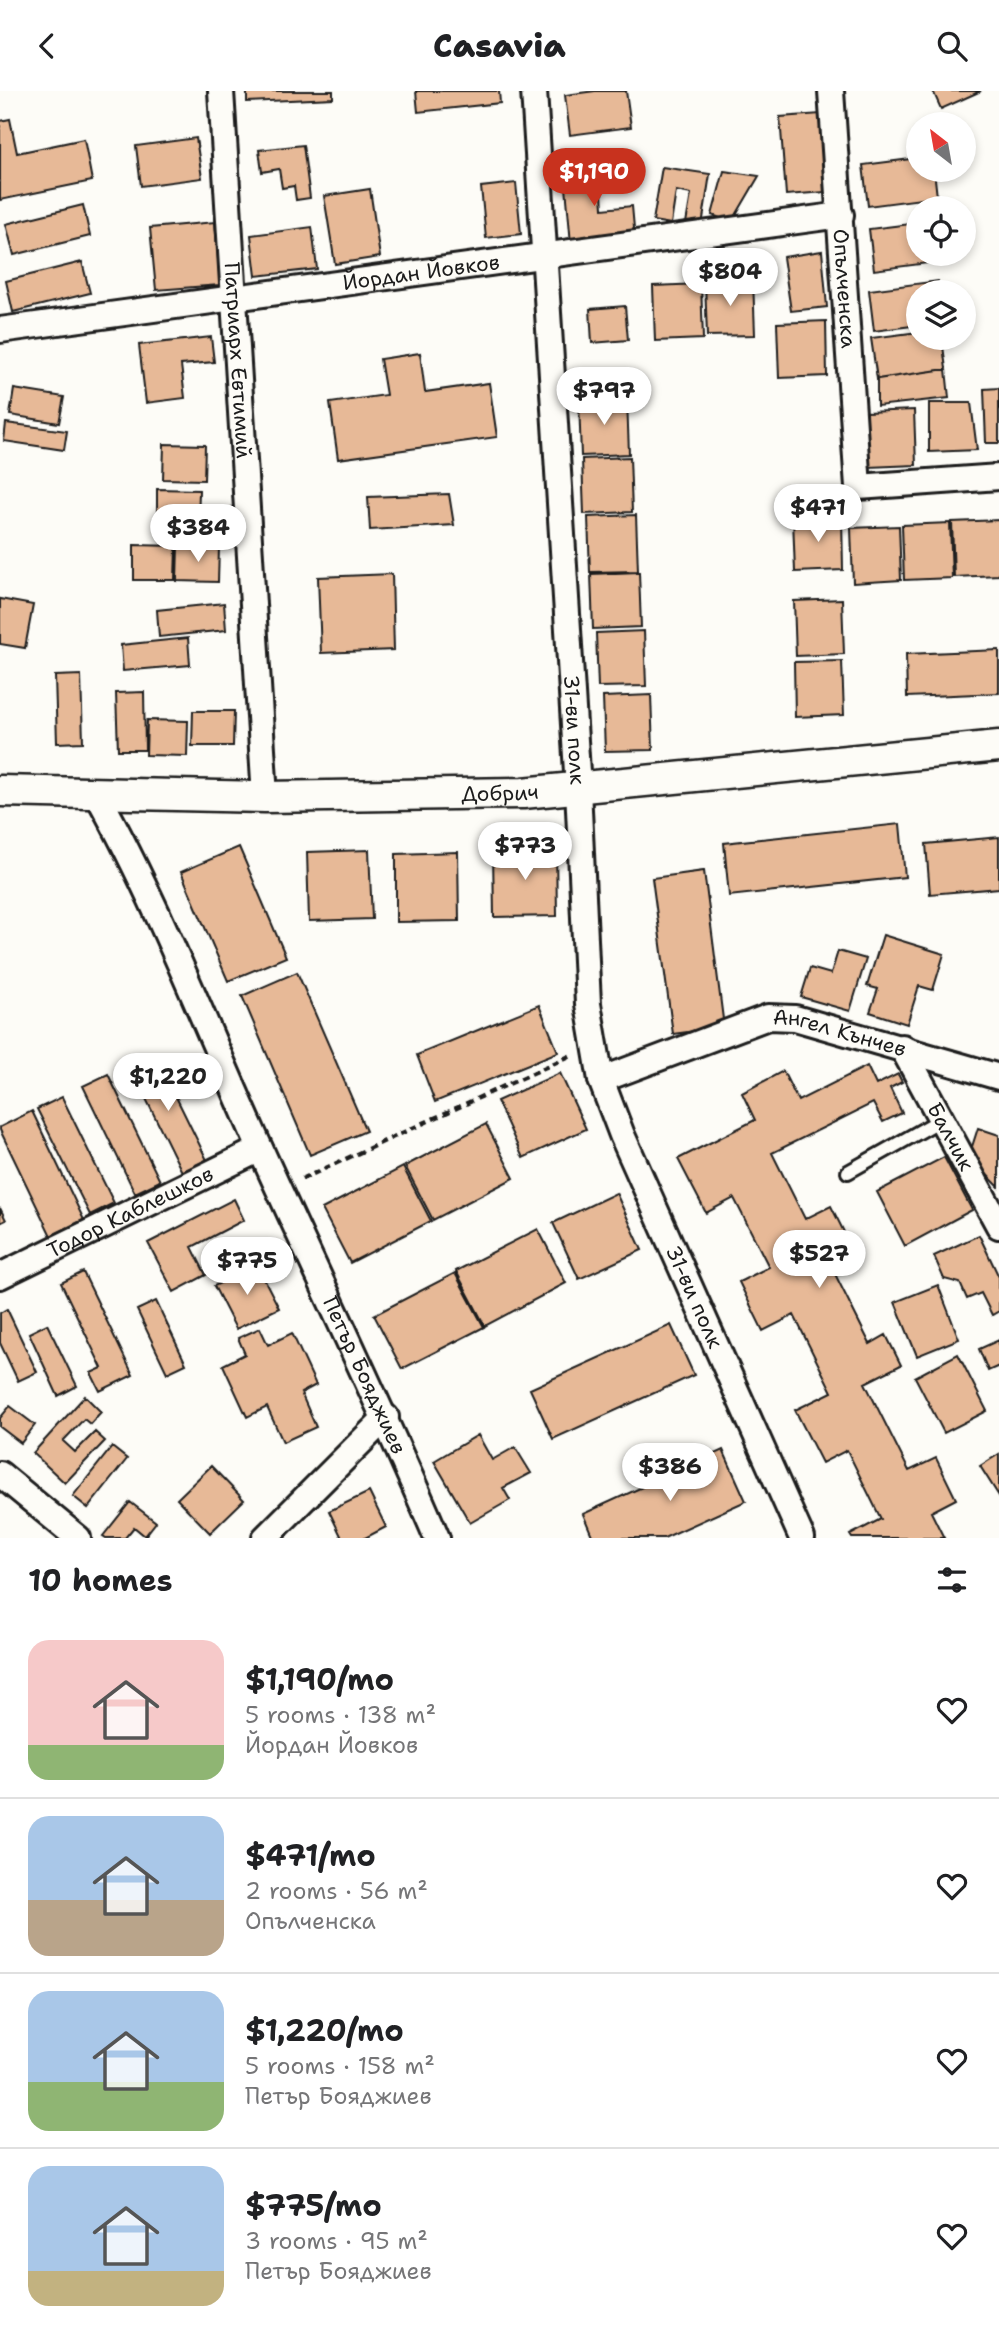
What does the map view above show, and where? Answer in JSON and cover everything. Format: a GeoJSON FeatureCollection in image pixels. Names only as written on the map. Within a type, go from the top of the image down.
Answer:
{"type":"FeatureCollection","features":[{"type":"Feature","properties":{"kind":"street","name":"Патриарх Евтимий"},"geometry":{"type":"LineString","coordinates":[[221,91],[265,797]]}},
{"type":"Feature","properties":{"kind":"street","name":"31-ви полк"},"geometry":{"type":"LineString","coordinates":[[534,91],[578,788],[588,1004],[594,1045],[601,1080],[622,1135],[802,1538]]}},
{"type":"Feature","properties":{"kind":"street","name":"Опълченска"},"geometry":{"type":"LineString","coordinates":[[831,91],[858,487],[999,477]]}},
{"type":"Feature","properties":{"kind":"street","name":"Йордан Йовков"},"geometry":{"type":"LineString","coordinates":[[0,330],[841,215]]}},
{"type":"Feature","properties":{"kind":"street","name":"Добрич"},"geometry":{"type":"LineString","coordinates":[[0,791],[265,797],[523,793],[999,746]]}},
{"type":"Feature","properties":{"kind":"street"},"geometry":{"type":"LineString","coordinates":[[0,803],[39,792]]}},
{"type":"Feature","properties":{"kind":"street","name":"Петър Бояджиев"},"geometry":{"type":"LineString","coordinates":[[97,794],[140,871],[260,1149],[386,1417],[438,1538]]}},
{"type":"Feature","properties":{"kind":"street","name":"Ангел Кънчев"},"geometry":{"type":"LineString","coordinates":[[601,1080],[768,1017],[795,1018],[999,1077]]}},
{"type":"Feature","properties":{"kind":"street","name":"Балчик"},"geometry":{"type":"LineString","coordinates":[[902,1047],[999,1226]]}},
{"type":"Feature","properties":{"kind":"street","name":"Тодор Каблешков"},"geometry":{"type":"LineString","coordinates":[[0,1276],[260,1149]]}},
{"type":"Feature","properties":{"kind":"street"},"geometry":{"type":"LineString","coordinates":[[265,1538],[386,1417]]}},
{"type":"Feature","properties":{"kind":"street"},"geometry":{"type":"LineString","coordinates":[[0,1474],[78,1538]]}},
{"type":"Feature","properties":{"kind":"lane"},"geometry":{"type":"LineString","coordinates":[[848,1172],[942,1119]]}},
{"type":"Feature","properties":{"kind":"path"},"geometry":{"type":"LineString","coordinates":[[279,1189],[594,1045]]}},
{"type":"Feature","properties":{"kind":"building"},"geometry":{"type":"Polygon","coordinates":[[[247,91],[333,91],[333,98],[247,102],[247,91]]]}},
{"type":"Feature","properties":{"kind":"building"},"geometry":{"type":"Polygon","coordinates":[[[416,91],[499,91],[500,103],[418,112],[416,91]]]}},
{"type":"Feature","properties":{"kind":"building"},"geometry":{"type":"Polygon","coordinates":[[[626,91],[631,127],[570,135],[565,95],[626,91]]]}},
{"type":"Feature","properties":{"kind":"building"},"geometry":{"type":"Polygon","coordinates":[[[933,91],[981,91],[941,109],[933,91]]]}},
{"type":"Feature","properties":{"kind":"building"},"geometry":{"type":"Polygon","coordinates":[[[821,114],[826,192],[786,195],[780,117],[821,114]]]}},
{"type":"Feature","properties":{"kind":"building"},"geometry":{"type":"Polygon","coordinates":[[[10,119],[17,153],[84,139],[92,181],[0,200],[0,121],[10,119]]]}},
{"type":"Feature","properties":{"kind":"building"},"geometry":{"type":"Polygon","coordinates":[[[196,138],[202,178],[141,186],[136,146],[196,138]]]}},
{"type":"Feature","properties":{"kind":"building"},"geometry":{"type":"Polygon","coordinates":[[[303,145],[310,198],[296,200],[294,186],[282,188],[279,169],[262,172],[259,150],[303,145]]]}},
{"type":"Feature","properties":{"kind":"building"},"geometry":{"type":"Polygon","coordinates":[[[906,160],[906,182],[935,182],[937,196],[906,196],[906,201],[868,206],[863,165],[906,160]]]}},
{"type":"Feature","properties":{"kind":"building"},"geometry":{"type":"Polygon","coordinates":[[[600,161],[603,209],[632,206],[635,239],[571,244],[564,164],[600,161]]]}},
{"type":"Feature","properties":{"kind":"building"},"geometry":{"type":"Polygon","coordinates":[[[662,167],[710,174],[701,232],[685,229],[691,194],[676,191],[671,224],[653,221],[662,167]]]}},
{"type":"Feature","properties":{"kind":"building"},"geometry":{"type":"Polygon","coordinates":[[[724,171],[759,176],[732,222],[712,215],[724,171]]]}},
{"type":"Feature","properties":{"kind":"building"},"geometry":{"type":"Polygon","coordinates":[[[516,183],[521,234],[486,238],[481,187],[516,183]]]}},
{"type":"Feature","properties":{"kind":"building"},"geometry":{"type":"Polygon","coordinates":[[[370,189],[380,257],[335,264],[324,196],[370,189]]]}},
{"type":"Feature","properties":{"kind":"building"},"geometry":{"type":"Polygon","coordinates":[[[83,205],[90,236],[14,255],[6,224],[83,205]]]}},
{"type":"Feature","properties":{"kind":"building"},"geometry":{"type":"Polygon","coordinates":[[[215,222],[220,285],[156,290],[150,228],[215,222]]]}},
{"type":"Feature","properties":{"kind":"building"},"geometry":{"type":"Polygon","coordinates":[[[906,225],[906,266],[874,270],[869,229],[906,225]]]}},
{"type":"Feature","properties":{"kind":"building"},"geometry":{"type":"Polygon","coordinates":[[[312,227],[317,269],[256,276],[251,235],[312,227]]]}},
{"type":"Feature","properties":{"kind":"building"},"geometry":{"type":"Polygon","coordinates":[[[822,251],[827,307],[791,311],[783,257],[822,251]]]}},
{"type":"Feature","properties":{"kind":"building"},"geometry":{"type":"Polygon","coordinates":[[[82,262],[90,293],[13,312],[6,281],[82,262]]]}},
{"type":"Feature","properties":{"kind":"building"},"geometry":{"type":"Polygon","coordinates":[[[753,279],[755,335],[707,336],[705,281],[753,279]]]}},
{"type":"Feature","properties":{"kind":"building"},"geometry":{"type":"Polygon","coordinates":[[[701,284],[703,339],[655,341],[653,286],[701,284]]]}},
{"type":"Feature","properties":{"kind":"building"},"geometry":{"type":"Polygon","coordinates":[[[906,285],[906,327],[874,331],[869,290],[906,285]]]}},
{"type":"Feature","properties":{"kind":"building"},"geometry":{"type":"Polygon","coordinates":[[[625,306],[628,340],[592,343],[590,309],[625,306]]]}},
{"type":"Feature","properties":{"kind":"building"},"geometry":{"type":"Polygon","coordinates":[[[826,321],[827,376],[779,378],[777,323],[826,321]]]}},
{"type":"Feature","properties":{"kind":"building"},"geometry":{"type":"Polygon","coordinates":[[[906,334],[906,350],[944,350],[946,369],[877,379],[871,338],[906,334]]]}},
{"type":"Feature","properties":{"kind":"building"},"geometry":{"type":"Polygon","coordinates":[[[211,337],[214,362],[181,365],[185,398],[146,403],[139,345],[211,337]]]}},
{"type":"Feature","properties":{"kind":"building"},"geometry":{"type":"Polygon","coordinates":[[[420,353],[425,392],[489,383],[497,437],[338,459],[330,403],[386,395],[380,359],[420,353]]]}},
{"type":"Feature","properties":{"kind":"building"},"geometry":{"type":"Polygon","coordinates":[[[946,369],[949,398],[877,406],[877,379],[946,369]]]}},
{"type":"Feature","properties":{"kind":"building"},"geometry":{"type":"Polygon","coordinates":[[[999,388],[999,443],[986,443],[984,389],[999,388]]]}},
{"type":"Feature","properties":{"kind":"building"},"geometry":{"type":"Polygon","coordinates":[[[14,389],[64,397],[59,423],[10,415],[14,389]]]}},
{"type":"Feature","properties":{"kind":"building"},"geometry":{"type":"Polygon","coordinates":[[[627,399],[629,454],[581,456],[579,401],[627,399]]]}},
{"type":"Feature","properties":{"kind":"building"},"geometry":{"type":"Polygon","coordinates":[[[929,403],[971,403],[977,450],[929,452],[929,403]]]}},
{"type":"Feature","properties":{"kind":"building"},"geometry":{"type":"Polygon","coordinates":[[[914,410],[916,465],[868,467],[866,412],[914,410]]]}},
{"type":"Feature","properties":{"kind":"building"},"geometry":{"type":"Polygon","coordinates":[[[6,423],[67,431],[64,450],[4,441],[6,423]]]}},
{"type":"Feature","properties":{"kind":"building"},"geometry":{"type":"Polygon","coordinates":[[[164,444],[205,445],[204,480],[163,479],[164,444]]]}},
{"type":"Feature","properties":{"kind":"building"},"geometry":{"type":"Polygon","coordinates":[[[630,457],[632,512],[584,514],[582,459],[630,457]]]}},
{"type":"Feature","properties":{"kind":"building"},"geometry":{"type":"Polygon","coordinates":[[[157,489],[199,490],[198,525],[157,524],[157,489]]]}},
{"type":"Feature","properties":{"kind":"building"},"geometry":{"type":"Polygon","coordinates":[[[449,494],[454,525],[370,530],[368,497],[449,494]]]}},
{"type":"Feature","properties":{"kind":"building"},"geometry":{"type":"Polygon","coordinates":[[[636,515],[638,571],[590,572],[588,517],[636,515]]]}},
{"type":"Feature","properties":{"kind":"building"},"geometry":{"type":"Polygon","coordinates":[[[842,516],[843,570],[795,572],[793,518],[842,516]]]}},
{"type":"Feature","properties":{"kind":"building"},"geometry":{"type":"Polygon","coordinates":[[[999,520],[999,575],[954,577],[952,522],[999,520]]]}},
{"type":"Feature","properties":{"kind":"building"},"geometry":{"type":"Polygon","coordinates":[[[950,523],[952,578],[904,580],[902,525],[950,523]]]}},
{"type":"Feature","properties":{"kind":"building"},"geometry":{"type":"Polygon","coordinates":[[[899,526],[901,580],[853,583],[851,528],[899,526]]]}},
{"type":"Feature","properties":{"kind":"building"},"geometry":{"type":"Polygon","coordinates":[[[134,545],[176,546],[175,580],[134,580],[134,545]]]}},
{"type":"Feature","properties":{"kind":"building"},"geometry":{"type":"Polygon","coordinates":[[[178,546],[219,547],[218,582],[177,581],[178,546]]]}},
{"type":"Feature","properties":{"kind":"building"},"geometry":{"type":"Polygon","coordinates":[[[639,572],[641,627],[593,629],[591,574],[639,572]]]}},
{"type":"Feature","properties":{"kind":"building"},"geometry":{"type":"Polygon","coordinates":[[[392,574],[394,650],[321,653],[318,577],[392,574]]]}},
{"type":"Feature","properties":{"kind":"building"},"geometry":{"type":"Polygon","coordinates":[[[0,599],[33,605],[25,648],[0,644],[0,599]]]}},
{"type":"Feature","properties":{"kind":"building"},"geometry":{"type":"Polygon","coordinates":[[[842,599],[844,654],[796,656],[794,601],[842,599]]]}},
{"type":"Feature","properties":{"kind":"building"},"geometry":{"type":"Polygon","coordinates":[[[224,603],[226,630],[159,637],[157,610],[224,603]]]}},
{"type":"Feature","properties":{"kind":"building"},"geometry":{"type":"Polygon","coordinates":[[[644,631],[646,686],[598,687],[596,633],[644,631]]]}},
{"type":"Feature","properties":{"kind":"building"},"geometry":{"type":"Polygon","coordinates":[[[188,638],[190,665],[123,671],[121,645],[188,638]]]}},
{"type":"Feature","properties":{"kind":"building"},"geometry":{"type":"Polygon","coordinates":[[[999,650],[999,693],[907,697],[906,654],[999,650]]]}},
{"type":"Feature","properties":{"kind":"building"},"geometry":{"type":"Polygon","coordinates":[[[842,661],[844,715],[795,717],[794,662],[842,661]]]}},
{"type":"Feature","properties":{"kind":"building"},"geometry":{"type":"Polygon","coordinates":[[[81,675],[83,742],[57,743],[55,676],[81,675]]]}},
{"type":"Feature","properties":{"kind":"building"},"geometry":{"type":"Polygon","coordinates":[[[144,692],[145,750],[118,750],[116,693],[144,692]]]}},
{"type":"Feature","properties":{"kind":"building"},"geometry":{"type":"Polygon","coordinates":[[[651,695],[653,750],[605,751],[603,697],[651,695]]]}},
{"type":"Feature","properties":{"kind":"building"},"geometry":{"type":"Polygon","coordinates":[[[193,711],[234,711],[233,746],[192,746],[193,711]]]}},
{"type":"Feature","properties":{"kind":"building"},"geometry":{"type":"Polygon","coordinates":[[[147,720],[188,721],[187,756],[146,755],[147,720]]]}},
{"type":"Feature","properties":{"kind":"building"},"geometry":{"type":"Polygon","coordinates":[[[900,824],[905,877],[729,896],[724,843],[900,824]]]}},
{"type":"Feature","properties":{"kind":"building"},"geometry":{"type":"Polygon","coordinates":[[[999,837],[999,888],[930,894],[926,844],[999,837]]]}},
{"type":"Feature","properties":{"kind":"building"},"geometry":{"type":"Polygon","coordinates":[[[239,847],[286,957],[228,981],[181,872],[239,847]]]}},
{"type":"Feature","properties":{"kind":"building"},"geometry":{"type":"Polygon","coordinates":[[[556,848],[557,916],[494,917],[493,849],[556,848]]]}},
{"type":"Feature","properties":{"kind":"building"},"geometry":{"type":"Polygon","coordinates":[[[369,850],[372,919],[309,921],[307,852],[369,850]]]}},
{"type":"Feature","properties":{"kind":"building"},"geometry":{"type":"Polygon","coordinates":[[[458,852],[459,921],[396,922],[396,854],[458,852]]]}},
{"type":"Feature","properties":{"kind":"building"},"geometry":{"type":"Polygon","coordinates":[[[704,871],[724,1027],[673,1034],[652,878],[704,871]]]}},
{"type":"Feature","properties":{"kind":"building"},"geometry":{"type":"Polygon","coordinates":[[[883,935],[944,954],[933,990],[919,986],[907,1024],[870,1012],[878,989],[867,986],[883,935]]]}},
{"type":"Feature","properties":{"kind":"building"},"geometry":{"type":"Polygon","coordinates":[[[838,951],[866,959],[850,1011],[801,997],[810,968],[831,974],[838,951]]]}},
{"type":"Feature","properties":{"kind":"building"},"geometry":{"type":"Polygon","coordinates":[[[297,972],[366,1131],[310,1155],[242,996],[297,972]]]}},
{"type":"Feature","properties":{"kind":"building"},"geometry":{"type":"Polygon","coordinates":[[[539,1005],[558,1052],[435,1102],[417,1055],[539,1005]]]}},
{"type":"Feature","properties":{"kind":"building"},"geometry":{"type":"Polygon","coordinates":[[[155,1054],[207,1160],[182,1172],[130,1066],[155,1054]]]}},
{"type":"Feature","properties":{"kind":"building"},"geometry":{"type":"Polygon","coordinates":[[[867,1066],[876,1085],[898,1074],[902,1082],[890,1088],[902,1113],[883,1122],[873,1103],[772,1153],[805,1219],[831,1206],[845,1234],[821,1246],[870,1344],[886,1335],[901,1365],[865,1383],[909,1471],[936,1458],[956,1499],[931,1512],[944,1538],[852,1538],[850,1535],[881,1519],[847,1450],[822,1463],[795,1410],[832,1392],[794,1315],[763,1331],[739,1282],[769,1267],[734,1198],[706,1213],[678,1159],[755,1120],[742,1093],[783,1071],[798,1101],[867,1066]]]}},
{"type":"Feature","properties":{"kind":"building"},"geometry":{"type":"Polygon","coordinates":[[[560,1073],[586,1129],[523,1158],[497,1101],[560,1073]]]}},
{"type":"Feature","properties":{"kind":"building"},"geometry":{"type":"Polygon","coordinates":[[[108,1074],[160,1181],[135,1193],[83,1086],[108,1074]]]}},
{"type":"Feature","properties":{"kind":"building"},"geometry":{"type":"Polygon","coordinates":[[[62,1097],[114,1203],[90,1215],[37,1109],[62,1097]]]}},
{"type":"Feature","properties":{"kind":"building"},"geometry":{"type":"Polygon","coordinates":[[[32,1111],[84,1220],[51,1236],[0,1130],[0,1127],[32,1111]]]}},
{"type":"Feature","properties":{"kind":"building"},"geometry":{"type":"Polygon","coordinates":[[[486,1124],[514,1178],[433,1220],[405,1166],[486,1124]]]}},
{"type":"Feature","properties":{"kind":"building"},"geometry":{"type":"Polygon","coordinates":[[[978,1128],[999,1135],[999,1187],[969,1156],[978,1128]]]}},
{"type":"Feature","properties":{"kind":"building"},"geometry":{"type":"Polygon","coordinates":[[[944,1157],[972,1210],[905,1246],[877,1192],[944,1157]]]}},
{"type":"Feature","properties":{"kind":"building"},"geometry":{"type":"Polygon","coordinates":[[[403,1167],[431,1221],[350,1263],[322,1209],[403,1167]]]}},
{"type":"Feature","properties":{"kind":"building"},"geometry":{"type":"Polygon","coordinates":[[[616,1193],[642,1250],[579,1279],[553,1223],[616,1193]]]}},
{"type":"Feature","properties":{"kind":"building"},"geometry":{"type":"Polygon","coordinates":[[[234,1199],[244,1220],[192,1247],[206,1275],[174,1292],[148,1243],[234,1199]]]}},
{"type":"Feature","properties":{"kind":"building"},"geometry":{"type":"Polygon","coordinates":[[[0,1208],[6,1220],[0,1223],[0,1208]]]}},
{"type":"Feature","properties":{"kind":"building"},"geometry":{"type":"Polygon","coordinates":[[[538,1229],[566,1283],[485,1326],[456,1271],[538,1229]]]}},
{"type":"Feature","properties":{"kind":"building"},"geometry":{"type":"Polygon","coordinates":[[[979,1235],[999,1277],[999,1311],[992,1315],[981,1293],[967,1299],[960,1283],[944,1279],[934,1256],[979,1235]]]}},
{"type":"Feature","properties":{"kind":"building"},"geometry":{"type":"Polygon","coordinates":[[[257,1265],[279,1308],[236,1329],[214,1286],[257,1265]]]}},
{"type":"Feature","properties":{"kind":"building"},"geometry":{"type":"Polygon","coordinates":[[[83,1272],[133,1375],[100,1391],[91,1373],[102,1368],[61,1283],[83,1272]]]}},
{"type":"Feature","properties":{"kind":"building"},"geometry":{"type":"Polygon","coordinates":[[[455,1273],[484,1327],[402,1369],[374,1315],[455,1273]]]}},
{"type":"Feature","properties":{"kind":"building"},"geometry":{"type":"Polygon","coordinates":[[[938,1285],[959,1339],[917,1356],[895,1302],[938,1285]]]}},
{"type":"Feature","properties":{"kind":"building"},"geometry":{"type":"Polygon","coordinates":[[[156,1301],[186,1364],[167,1373],[137,1310],[156,1301]]]}},
{"type":"Feature","properties":{"kind":"building"},"geometry":{"type":"Polygon","coordinates":[[[7,1309],[37,1372],[18,1381],[0,1343],[0,1313],[7,1309]]]}},
{"type":"Feature","properties":{"kind":"building"},"geometry":{"type":"Polygon","coordinates":[[[47,1324],[77,1386],[58,1396],[29,1333],[47,1324]]]}},
{"type":"Feature","properties":{"kind":"building"},"geometry":{"type":"Polygon","coordinates":[[[671,1325],[694,1375],[553,1439],[530,1389],[671,1325]]]}},
{"type":"Feature","properties":{"kind":"building"},"geometry":{"type":"Polygon","coordinates":[[[260,1328],[268,1345],[292,1333],[316,1385],[301,1393],[316,1427],[283,1442],[267,1407],[247,1417],[223,1365],[245,1354],[238,1338],[260,1328]]]}},
{"type":"Feature","properties":{"kind":"building"},"geometry":{"type":"Polygon","coordinates":[[[999,1340],[999,1366],[988,1371],[979,1349],[999,1340]]]}},
{"type":"Feature","properties":{"kind":"building"},"geometry":{"type":"Polygon","coordinates":[[[958,1354],[987,1411],[944,1433],[915,1377],[958,1354]]]}},
{"type":"Feature","properties":{"kind":"building"},"geometry":{"type":"Polygon","coordinates":[[[85,1396],[101,1412],[90,1424],[84,1419],[63,1441],[75,1452],[95,1432],[105,1441],[65,1483],[33,1453],[85,1396]]]}},
{"type":"Feature","properties":{"kind":"building"},"geometry":{"type":"Polygon","coordinates":[[[10,1406],[35,1425],[21,1443],[0,1427],[0,1418],[10,1406]]]}},
{"type":"Feature","properties":{"kind":"building"},"geometry":{"type":"Polygon","coordinates":[[[478,1435],[492,1460],[515,1447],[531,1473],[503,1488],[510,1500],[470,1523],[434,1461],[478,1435]]]}},
{"type":"Feature","properties":{"kind":"building"},"geometry":{"type":"Polygon","coordinates":[[[112,1447],[127,1459],[88,1508],[73,1496],[112,1447]]]}},
{"type":"Feature","properties":{"kind":"building"},"geometry":{"type":"Polygon","coordinates":[[[723,1450],[746,1501],[664,1538],[593,1538],[583,1514],[723,1450]]]}},
{"type":"Feature","properties":{"kind":"building"},"geometry":{"type":"Polygon","coordinates":[[[999,1454],[999,1496],[980,1466],[999,1454]]]}},
{"type":"Feature","properties":{"kind":"building"},"geometry":{"type":"Polygon","coordinates":[[[211,1466],[244,1500],[210,1533],[177,1499],[211,1466]]]}},
{"type":"Feature","properties":{"kind":"building"},"geometry":{"type":"Polygon","coordinates":[[[369,1492],[386,1527],[365,1538],[342,1538],[329,1511],[369,1492]]]}},
{"type":"Feature","properties":{"kind":"building"},"geometry":{"type":"Polygon","coordinates":[[[130,1502],[156,1522],[145,1536],[134,1527],[125,1538],[103,1536],[130,1502]]]}}]}
